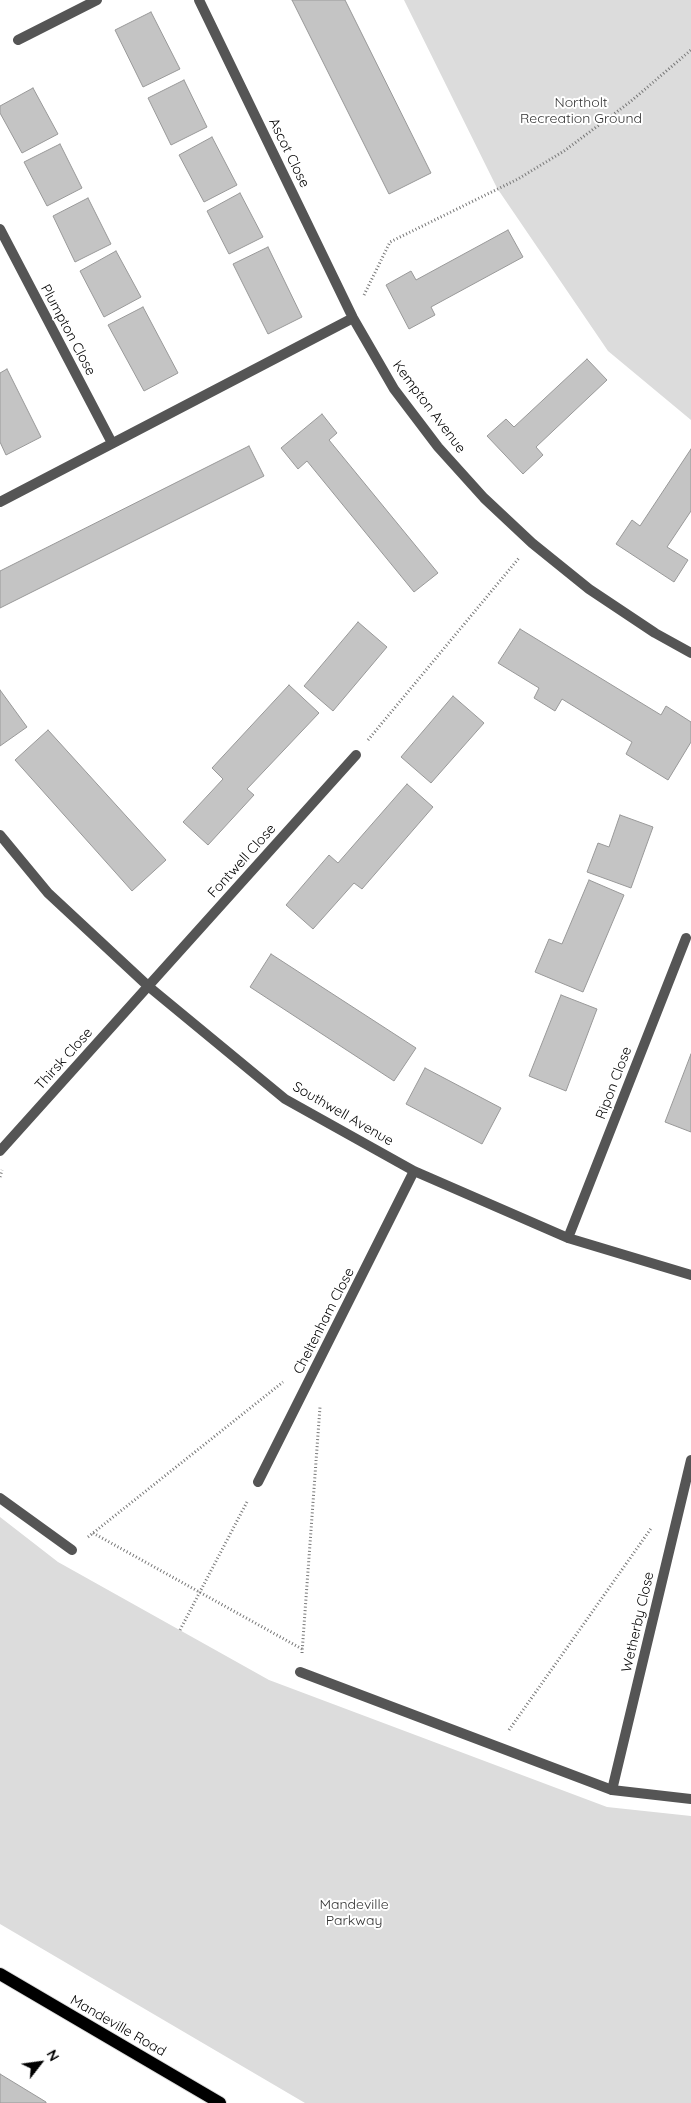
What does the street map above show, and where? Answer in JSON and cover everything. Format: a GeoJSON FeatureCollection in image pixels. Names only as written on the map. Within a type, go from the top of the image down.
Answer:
{"type":"FeatureCollection","features":[{"type":"Feature","properties":{"kind":"main road","name":"Mandeville Road"},"geometry":{"type":"LineString","coordinates":[[0,1974],[220,2103]]}},
{"type":"Feature","properties":{"kind":"street"},"geometry":{"type":"LineString","coordinates":[[18,40],[97,0]]}},
{"type":"Feature","properties":{"kind":"street","name":"Ascot Close"},"geometry":{"type":"LineString","coordinates":[[200,0],[353,318]]}},
{"type":"Feature","properties":{"kind":"street","name":"Plumpton Close"},"geometry":{"type":"LineString","coordinates":[[0,229],[112,443]]}},
{"type":"Feature","properties":{"kind":"street"},"geometry":{"type":"LineString","coordinates":[[0,502],[353,318]]}},
{"type":"Feature","properties":{"kind":"street","name":"Kempton Avenue"},"geometry":{"type":"LineString","coordinates":[[353,318],[394,389],[438,447],[484,498],[532,542],[589,589],[655,633],[691,653]]}},
{"type":"Feature","properties":{"kind":"street","name":"Fontwell Close"},"geometry":{"type":"LineString","coordinates":[[148,986],[356,755]]}},
{"type":"Feature","properties":{"kind":"street","name":"Southwell Avenue"},"geometry":{"type":"LineString","coordinates":[[0,835],[48,893],[148,986],[286,1099],[414,1171],[568,1238],[691,1275]]}},
{"type":"Feature","properties":{"kind":"street","name":"Ripon Close"},"geometry":{"type":"LineString","coordinates":[[568,1238],[686,938]]}},
{"type":"Feature","properties":{"kind":"street","name":"Thirsk Close"},"geometry":{"type":"LineString","coordinates":[[0,1151],[148,986]]}},
{"type":"Feature","properties":{"kind":"street","name":"Cheltenham Close"},"geometry":{"type":"LineString","coordinates":[[258,1482],[414,1171]]}},
{"type":"Feature","properties":{"kind":"street","name":"Wetherby Close"},"geometry":{"type":"LineString","coordinates":[[612,1790],[691,1460]]}},
{"type":"Feature","properties":{"kind":"street"},"geometry":{"type":"LineString","coordinates":[[0,1498],[72,1550]]}},
{"type":"Feature","properties":{"kind":"street"},"geometry":{"type":"LineString","coordinates":[[300,1672],[612,1790],[691,1799]]}},
{"type":"Feature","properties":{"kind":"path"},"geometry":{"type":"LineString","coordinates":[[353,318],[390,242],[518,178],[564,151],[630,102],[691,50]]}},
{"type":"Feature","properties":{"kind":"path"},"geometry":{"type":"LineString","coordinates":[[356,755],[532,542]]}},
{"type":"Feature","properties":{"kind":"path"},"geometry":{"type":"LineString","coordinates":[[72,1550],[286,1380]]}},
{"type":"Feature","properties":{"kind":"path"},"geometry":{"type":"LineString","coordinates":[[300,1672],[321,1398]]}},
{"type":"Feature","properties":{"kind":"path"},"geometry":{"type":"LineString","coordinates":[[180,1630],[258,1482]]}},
{"type":"Feature","properties":{"kind":"path"},"geometry":{"type":"LineString","coordinates":[[498,1747],[653,1526]]}},
{"type":"Feature","properties":{"kind":"path"},"geometry":{"type":"LineString","coordinates":[[92,1533],[302,1650]]}},
{"type":"Feature","properties":{"kind":"green space","name":"Northolt Recreation Ground"},"geometry":{"type":"Polygon","coordinates":[[[404,0],[691,0],[691,420],[608,351],[497,188],[404,0]]]}},
{"type":"Feature","properties":{"kind":"green space","name":"Mandeville Parkway"},"geometry":{"type":"Polygon","coordinates":[[[0,1517],[58,1562],[269,1680],[607,1807],[691,1816],[691,2103],[305,2103],[0,1924],[0,1517]]]}},
{"type":"Feature","properties":{"kind":"building"},"geometry":{"type":"Polygon","coordinates":[[[292,0],[345,0],[431,173],[389,194],[292,0]]]}},
{"type":"Feature","properties":{"kind":"building"},"geometry":{"type":"Polygon","coordinates":[[[151,12],[180,69],[143,87],[115,30],[151,12]]]}},
{"type":"Feature","properties":{"kind":"building"},"geometry":{"type":"Polygon","coordinates":[[[184,80],[207,127],[171,145],[148,98],[184,80]]]}},
{"type":"Feature","properties":{"kind":"building"},"geometry":{"type":"Polygon","coordinates":[[[33,88],[58,134],[22,153],[0,113],[0,106],[33,88]]]}},
{"type":"Feature","properties":{"kind":"building"},"geometry":{"type":"Polygon","coordinates":[[[212,137],[237,185],[204,202],[179,155],[212,137]]]}},
{"type":"Feature","properties":{"kind":"building"},"geometry":{"type":"Polygon","coordinates":[[[60,144],[82,188],[47,206],[24,162],[60,144]]]}},
{"type":"Feature","properties":{"kind":"building"},"geometry":{"type":"Polygon","coordinates":[[[240,193],[263,237],[229,254],[207,211],[240,193]]]}},
{"type":"Feature","properties":{"kind":"building"},"geometry":{"type":"Polygon","coordinates":[[[88,198],[111,244],[75,262],[53,216],[88,198]]]}},
{"type":"Feature","properties":{"kind":"building"},"geometry":{"type":"Polygon","coordinates":[[[508,230],[523,257],[431,307],[435,315],[409,329],[386,285],[411,271],[416,280],[508,230]]]}},
{"type":"Feature","properties":{"kind":"building"},"geometry":{"type":"Polygon","coordinates":[[[268,247],[302,317],[268,334],[233,264],[268,247]]]}},
{"type":"Feature","properties":{"kind":"building"},"geometry":{"type":"Polygon","coordinates":[[[116,251],[141,297],[104,317],[80,271],[116,251]]]}},
{"type":"Feature","properties":{"kind":"building"},"geometry":{"type":"Polygon","coordinates":[[[143,307],[178,373],[144,391],[108,325],[143,307]]]}},
{"type":"Feature","properties":{"kind":"building"},"geometry":{"type":"Polygon","coordinates":[[[587,359],[607,380],[536,447],[543,455],[523,474],[487,436],[506,419],[514,427],[587,359]]]}},
{"type":"Feature","properties":{"kind":"building"},"geometry":{"type":"Polygon","coordinates":[[[7,369],[41,437],[6,455],[0,442],[0,373],[7,369]]]}},
{"type":"Feature","properties":{"kind":"building"},"geometry":{"type":"Polygon","coordinates":[[[322,414],[337,433],[329,440],[438,573],[414,592],[307,461],[298,469],[281,448],[322,414]]]}},
{"type":"Feature","properties":{"kind":"building"},"geometry":{"type":"Polygon","coordinates":[[[249,446],[264,476],[0,608],[0,571],[249,446]]]}},
{"type":"Feature","properties":{"kind":"building"},"geometry":{"type":"Polygon","coordinates":[[[691,449],[691,511],[667,547],[688,560],[674,582],[616,544],[632,520],[640,526],[691,449]]]}},
{"type":"Feature","properties":{"kind":"building"},"geometry":{"type":"Polygon","coordinates":[[[358,622],[387,647],[333,711],[304,686],[358,622]]]}},
{"type":"Feature","properties":{"kind":"building"},"geometry":{"type":"Polygon","coordinates":[[[520,629],[661,715],[666,706],[691,722],[691,742],[668,780],[626,754],[632,742],[562,699],[555,711],[534,698],[539,688],[498,663],[520,629]]]}},
{"type":"Feature","properties":{"kind":"building"},"geometry":{"type":"Polygon","coordinates":[[[289,685],[319,713],[247,789],[254,795],[208,845],[183,822],[223,779],[212,768],[289,685]]]}},
{"type":"Feature","properties":{"kind":"building"},"geometry":{"type":"Polygon","coordinates":[[[0,690],[27,727],[0,746],[0,690]]]}},
{"type":"Feature","properties":{"kind":"building"},"geometry":{"type":"Polygon","coordinates":[[[453,696],[484,723],[431,783],[401,757],[453,696]]]}},
{"type":"Feature","properties":{"kind":"building"},"geometry":{"type":"Polygon","coordinates":[[[48,730],[166,860],[132,891],[15,760],[48,730]]]}},
{"type":"Feature","properties":{"kind":"building"},"geometry":{"type":"Polygon","coordinates":[[[407,784],[433,807],[362,889],[354,883],[313,929],[286,905],[329,855],[338,863],[407,784]]]}},
{"type":"Feature","properties":{"kind":"building"},"geometry":{"type":"Polygon","coordinates":[[[620,815],[653,827],[631,888],[587,872],[598,843],[609,847],[620,815]]]}},
{"type":"Feature","properties":{"kind":"building"},"geometry":{"type":"Polygon","coordinates":[[[589,880],[624,895],[583,992],[535,972],[549,939],[562,944],[589,880]]]}},
{"type":"Feature","properties":{"kind":"building"},"geometry":{"type":"Polygon","coordinates":[[[271,954],[416,1048],[394,1081],[250,987],[271,954]]]}},
{"type":"Feature","properties":{"kind":"building"},"geometry":{"type":"Polygon","coordinates":[[[561,995],[597,1009],[566,1091],[529,1076],[561,995]]]}},
{"type":"Feature","properties":{"kind":"building"},"geometry":{"type":"Polygon","coordinates":[[[691,1054],[691,1132],[665,1122],[691,1054]]]}},
{"type":"Feature","properties":{"kind":"building"},"geometry":{"type":"Polygon","coordinates":[[[425,1068],[501,1108],[482,1144],[406,1104],[425,1068]]]}},
{"type":"Feature","properties":{"kind":"building"},"geometry":{"type":"Polygon","coordinates":[[[0,2074],[46,2102],[46,2103],[0,2103],[0,2074]]]}}]}
